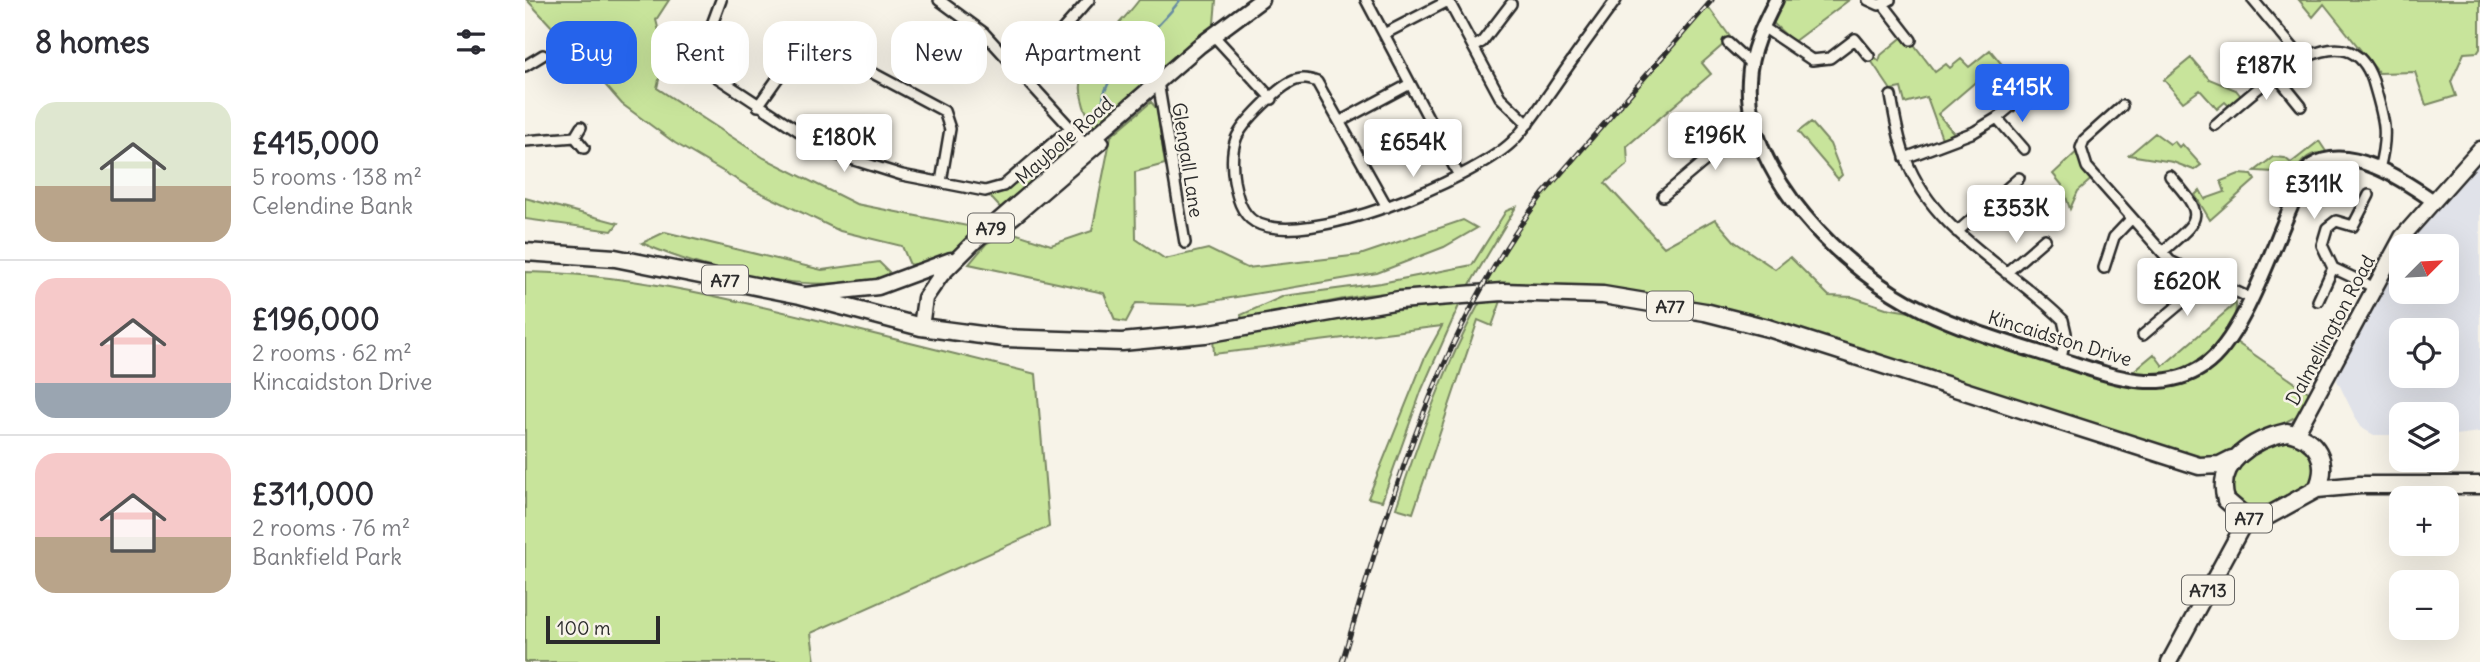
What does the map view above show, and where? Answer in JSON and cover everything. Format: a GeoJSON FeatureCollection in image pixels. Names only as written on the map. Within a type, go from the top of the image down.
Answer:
{"type":"FeatureCollection","features":[{"type":"Feature","properties":{"kind":"highway","name":"A77"},"geometry":{"type":"LineString","coordinates":[[525,252],[615,258],[800,295],[921,327],[1004,338],[1122,342],[1205,334],[1440,296],[1502,292],[1603,295],[1705,312],[1768,328],[2199,466],[2220,465],[2276,435],[2296,434],[2314,445],[2323,464],[2339,477],[2360,485]]}},
{"type":"Feature","properties":{"kind":"highway","name":"A77"},"geometry":{"type":"LineString","coordinates":[[2223,491],[2223,479],[2232,459]]}},
{"type":"Feature","properties":{"kind":"highway"},"geometry":{"type":"LineString","coordinates":[[2317,489],[2323,464]]}},
{"type":"Feature","properties":{"kind":"highway","name":"A77"},"geometry":{"type":"LineString","coordinates":[[2199,466],[2223,491],[2234,510],[2247,518],[2266,517],[2317,489],[2360,485],[2480,485]]}},
{"type":"Feature","properties":{"kind":"main road","name":"Maybole Road"},"geometry":{"type":"LineString","coordinates":[[1165,76],[1213,35],[1261,0]]}},
{"type":"Feature","properties":{"kind":"main road","name":"Maybole Road"},"geometry":{"type":"LineString","coordinates":[[921,327],[925,298],[959,257],[1156,84]]}},
{"type":"Feature","properties":{"kind":"main road","name":"Dalmellington Road"},"geometry":{"type":"LineString","coordinates":[[2296,434],[2402,237],[2480,149]]}},
{"type":"Feature","properties":{"kind":"main road","name":"Maybole Road"},"geometry":{"type":"LineString","coordinates":[[800,295],[878,287],[959,257]]}},
{"type":"Feature","properties":{"kind":"main road","name":"A713"},"geometry":{"type":"LineString","coordinates":[[2169,662],[2247,518]]}},
{"type":"Feature","properties":{"kind":"street"},"geometry":{"type":"LineString","coordinates":[[721,0],[701,54],[709,72],[832,153],[862,165],[985,191],[1003,186],[1070,128]]}},
{"type":"Feature","properties":{"kind":"street"},"geometry":{"type":"LineString","coordinates":[[939,0],[984,33],[1001,52]]}},
{"type":"Feature","properties":{"kind":"street"},"geometry":{"type":"LineString","coordinates":[[1070,21],[1089,0]]}},
{"type":"Feature","properties":{"kind":"street"},"geometry":{"type":"LineString","coordinates":[[1366,0],[1458,174]]}},
{"type":"Feature","properties":{"kind":"street"},"geometry":{"type":"LineString","coordinates":[[1384,34],[1448,0],[1500,97],[1528,124]]}},
{"type":"Feature","properties":{"kind":"street"},"geometry":{"type":"LineString","coordinates":[[1387,207],[1317,82],[1308,78],[1292,82],[1241,128],[1232,157],[1236,195],[1253,221],[1267,227],[1300,228],[1330,224],[1387,207],[1498,153],[1528,124],[1616,0]]}},
{"type":"Feature","properties":{"kind":"street","name":"Kincaidston Drive"},"geometry":{"type":"LineString","coordinates":[[1776,0],[1763,27],[1751,64],[1749,104],[1754,128],[1770,166],[1801,209],[1842,252],[1892,293],[1939,317],[2061,359],[2141,383],[2175,378],[2205,365],[2219,353],[2230,338],[2311,166],[2327,159],[2344,160],[2379,170],[2407,182],[2433,200]]}},
{"type":"Feature","properties":{"kind":"street"},"geometry":{"type":"LineString","coordinates":[[1868,0],[1887,2],[1911,40]]}},
{"type":"Feature","properties":{"kind":"street"},"geometry":{"type":"LineString","coordinates":[[2253,0],[2299,55]]}},
{"type":"Feature","properties":{"kind":"street"},"geometry":{"type":"LineString","coordinates":[[1473,47],[1482,42],[1511,4]]}},
{"type":"Feature","properties":{"kind":"street"},"geometry":{"type":"LineString","coordinates":[[1763,27],[1816,61],[1830,58],[1855,39],[1869,56]]}},
{"type":"Feature","properties":{"kind":"street"},"geometry":{"type":"LineString","coordinates":[[1213,35],[1272,99]]}},
{"type":"Feature","properties":{"kind":"street"},"geometry":{"type":"LineString","coordinates":[[758,106],[799,48],[814,43],[823,46],[944,111],[950,129],[941,182]]}},
{"type":"Feature","properties":{"kind":"street"},"geometry":{"type":"LineString","coordinates":[[1728,43],[1751,64]]}},
{"type":"Feature","properties":{"kind":"street"},"geometry":{"type":"LineString","coordinates":[[2215,125],[2299,55],[2320,46],[2344,47],[2353,51],[2368,67],[2386,130],[2379,170]]}},
{"type":"Feature","properties":{"kind":"street"},"geometry":{"type":"LineString","coordinates":[[525,66],[543,55]]}},
{"type":"Feature","properties":{"kind":"street"},"geometry":{"type":"LineString","coordinates":[[2276,75],[2301,106]]}},
{"type":"Feature","properties":{"kind":"street"},"geometry":{"type":"LineString","coordinates":[[1341,121],[1410,83]]}},
{"type":"Feature","properties":{"kind":"street"},"geometry":{"type":"LineString","coordinates":[[1030,84],[1087,146]]}},
{"type":"Feature","properties":{"kind":"street","name":"Glengall Lane"},"geometry":{"type":"LineString","coordinates":[[1158,84],[1185,243]]}},
{"type":"Feature","properties":{"kind":"street"},"geometry":{"type":"LineString","coordinates":[[1905,158],[1974,132],[1997,118],[2034,87]]}},
{"type":"Feature","properties":{"kind":"street"},"geometry":{"type":"LineString","coordinates":[[1891,96],[1905,158],[1930,205],[1957,232],[2063,320],[2066,333],[2061,359]]}},
{"type":"Feature","properties":{"kind":"street"},"geometry":{"type":"LineString","coordinates":[[2122,106],[2084,140],[2081,148],[2087,167],[2162,252],[2180,268],[2250,299]]}},
{"type":"Feature","properties":{"kind":"street"},"geometry":{"type":"LineString","coordinates":[[1997,118],[2024,149]]}},
{"type":"Feature","properties":{"kind":"street"},"geometry":{"type":"LineString","coordinates":[[575,137],[581,127]]}},
{"type":"Feature","properties":{"kind":"street"},"geometry":{"type":"LineString","coordinates":[[1663,196],[1731,139],[1754,128]]}},
{"type":"Feature","properties":{"kind":"street"},"geometry":{"type":"LineString","coordinates":[[1007,215],[1011,222],[1104,142],[1099,136]]}},
{"type":"Feature","properties":{"kind":"street"},"geometry":{"type":"LineString","coordinates":[[525,141],[575,137]]}},
{"type":"Feature","properties":{"kind":"street"},"geometry":{"type":"LineString","coordinates":[[575,137],[584,149]]}},
{"type":"Feature","properties":{"kind":"street"},"geometry":{"type":"LineString","coordinates":[[2162,252],[2193,223],[2196,212],[2194,204],[2170,176]]}},
{"type":"Feature","properties":{"kind":"street"},"geometry":{"type":"LineString","coordinates":[[1957,232],[2019,178]]}},
{"type":"Feature","properties":{"kind":"street"},"geometry":{"type":"LineString","coordinates":[[2369,195],[2353,226],[2336,221],[2327,228],[2322,245],[2333,268],[2373,287]]}},
{"type":"Feature","properties":{"kind":"street"},"geometry":{"type":"LineString","coordinates":[[2104,268],[2114,237],[2132,218]]}},
{"type":"Feature","properties":{"kind":"street"},"geometry":{"type":"LineString","coordinates":[[2006,273],[2045,239]]}},
{"type":"Feature","properties":{"kind":"street"},"geometry":{"type":"LineString","coordinates":[[2318,301],[2333,268]]}},
{"type":"Feature","properties":{"kind":"street"},"geometry":{"type":"LineString","coordinates":[[2143,335],[2193,293],[2201,278]]}},
{"type":"Feature","properties":{"kind":"shaded area"},"geometry":{"type":"Polygon","coordinates":[[[2480,160],[2480,432],[2459,435],[2459,402],[2389,402],[2389,435],[2374,435],[2360,427],[2337,380],[2349,345],[2389,276],[2389,304],[2459,304],[2459,234],[2416,234],[2438,204],[2480,160]]]}},
{"type":"Feature","properties":{"kind":"green space"},"geometry":{"type":"Polygon","coordinates":[[[527,0],[669,0],[656,21],[651,21],[651,84],[658,84],[657,88],[764,158],[856,204],[988,230],[959,257],[910,265],[902,246],[840,231],[753,189],[675,143],[622,104],[604,84],[637,84],[637,21],[546,21],[527,0]]]}},
{"type":"Feature","properties":{"kind":"green space"},"geometry":{"type":"Polygon","coordinates":[[[1139,0],[1216,0],[1213,35],[1165,77],[1165,21],[1121,21],[1139,0]]]}},
{"type":"Feature","properties":{"kind":"green space"},"geometry":{"type":"Polygon","coordinates":[[[1781,0],[1849,0],[1793,42],[1772,22],[1781,0]]]}},
{"type":"Feature","properties":{"kind":"green space"},"geometry":{"type":"Polygon","coordinates":[[[2299,0],[2480,0],[2480,49],[2478,52],[2464,53],[2451,82],[2456,96],[2426,105],[2415,72],[2379,73],[2324,4],[2313,17],[2299,0]]]}},
{"type":"Feature","properties":{"kind":"green space"},"geometry":{"type":"Polygon","coordinates":[[[1707,5],[1731,38],[1702,63],[1711,74],[1627,146],[1628,164],[1605,183],[1664,247],[1715,219],[1735,242],[1775,269],[1790,257],[1829,296],[1853,297],[1886,308],[1939,317],[2141,383],[2190,373],[2230,338],[2310,393],[2301,414],[2214,459],[2214,466],[1705,312],[1502,292],[1484,285],[1523,219],[1707,5]]]}},
{"type":"Feature","properties":{"kind":"green space"},"geometry":{"type":"Polygon","coordinates":[[[1906,34],[1935,72],[1946,64],[1950,68],[1961,59],[1969,67],[1990,50],[2014,79],[2009,84],[1993,67],[1938,114],[1958,138],[1944,144],[1927,97],[1905,103],[1901,88],[1891,90],[1870,59],[1874,56],[1879,61],[1881,55],[1906,34]]]}},
{"type":"Feature","properties":{"kind":"green space"},"geometry":{"type":"Polygon","coordinates":[[[2191,58],[2209,79],[2236,90],[2244,100],[2233,110],[2225,102],[2217,109],[2200,90],[2183,102],[2164,80],[2191,58]]]}},
{"type":"Feature","properties":{"kind":"green space"},"geometry":{"type":"Polygon","coordinates":[[[1082,84],[1157,84],[1007,215],[985,191],[1003,186],[1070,128],[1087,145],[1094,126],[1084,106],[1082,84]]]}},
{"type":"Feature","properties":{"kind":"green space"},"geometry":{"type":"Polygon","coordinates":[[[1151,102],[1157,109],[1165,164],[1135,172],[1136,239],[1165,259],[1208,249],[1247,268],[1360,255],[1463,220],[1477,228],[1444,247],[1377,273],[1190,305],[1136,303],[1126,322],[1115,320],[1104,293],[969,264],[986,244],[1008,231],[1051,245],[1092,231],[1111,136],[1151,102]]]}},
{"type":"Feature","properties":{"kind":"green space"},"geometry":{"type":"Polygon","coordinates":[[[1811,122],[1830,144],[1842,175],[1838,179],[1798,132],[1811,122]]]}},
{"type":"Feature","properties":{"kind":"green space"},"geometry":{"type":"Polygon","coordinates":[[[2155,133],[2170,144],[2174,141],[2179,147],[2182,144],[2201,165],[2194,170],[2173,162],[2129,155],[2155,133]]]}},
{"type":"Feature","properties":{"kind":"green space"},"geometry":{"type":"Polygon","coordinates":[[[2319,141],[2327,153],[2306,158],[2288,188],[2274,172],[2255,171],[2273,157],[2285,158],[2291,163],[2319,141]]]}},
{"type":"Feature","properties":{"kind":"green space"},"geometry":{"type":"Polygon","coordinates":[[[2081,148],[2095,176],[2078,191],[2070,209],[2062,185],[2053,174],[2081,148]]]}},
{"type":"Feature","properties":{"kind":"green space"},"geometry":{"type":"Polygon","coordinates":[[[2239,174],[2252,175],[2255,180],[2210,220],[2195,195],[2200,190],[2205,199],[2225,192],[2221,181],[2239,174]]]}},
{"type":"Feature","properties":{"kind":"green space"},"geometry":{"type":"Polygon","coordinates":[[[525,198],[618,223],[612,231],[525,219],[525,198]]]}},
{"type":"Feature","properties":{"kind":"green space"},"geometry":{"type":"Polygon","coordinates":[[[1516,207],[1469,286],[1364,295],[1242,319],[1241,315],[1284,296],[1381,283],[1472,265],[1506,211],[1516,207]]]}},
{"type":"Feature","properties":{"kind":"green space"},"geometry":{"type":"Polygon","coordinates":[[[665,232],[822,270],[879,262],[889,272],[885,278],[826,284],[762,278],[699,264],[642,243],[665,232]]]}},
{"type":"Feature","properties":{"kind":"green space"},"geometry":{"type":"Polygon","coordinates":[[[525,272],[634,281],[706,294],[1036,374],[1049,527],[811,633],[815,662],[525,662],[525,272]]]}},
{"type":"Feature","properties":{"kind":"green space"},"geometry":{"type":"Polygon","coordinates":[[[1461,301],[1422,389],[1382,501],[1368,498],[1425,357],[1442,326],[1214,354],[1213,337],[1461,301]]]}},
{"type":"Feature","properties":{"kind":"green space"},"geometry":{"type":"Polygon","coordinates":[[[1501,301],[1492,326],[1478,320],[1413,513],[1396,508],[1433,403],[1467,327],[1480,302],[1501,301]]]}},
{"type":"Feature","properties":{"kind":"green space"},"geometry":{"type":"Polygon","coordinates":[[[2236,303],[2229,328],[2197,361],[2184,369],[2158,377],[2131,373],[2154,354],[2163,366],[2236,303]]]}},
{"type":"Feature","properties":{"kind":"green space"},"geometry":{"type":"Polygon","coordinates":[[[2289,440],[2309,449],[2314,469],[2311,481],[2282,501],[2247,511],[2230,493],[2237,463],[2275,442],[2289,440]]]}},
{"type":"Feature","properties":{"kind":"waterway"},"geometry":{"type":"LineString","coordinates":[[1102,113],[1104,93],[1119,67],[1180,0]]}},
{"type":"Feature","properties":{"kind":"railway"},"geometry":{"type":"LineString","coordinates":[[1342,662],[1399,479],[1446,359],[1474,302],[1506,247],[1543,194],[1712,0]]}}]}
